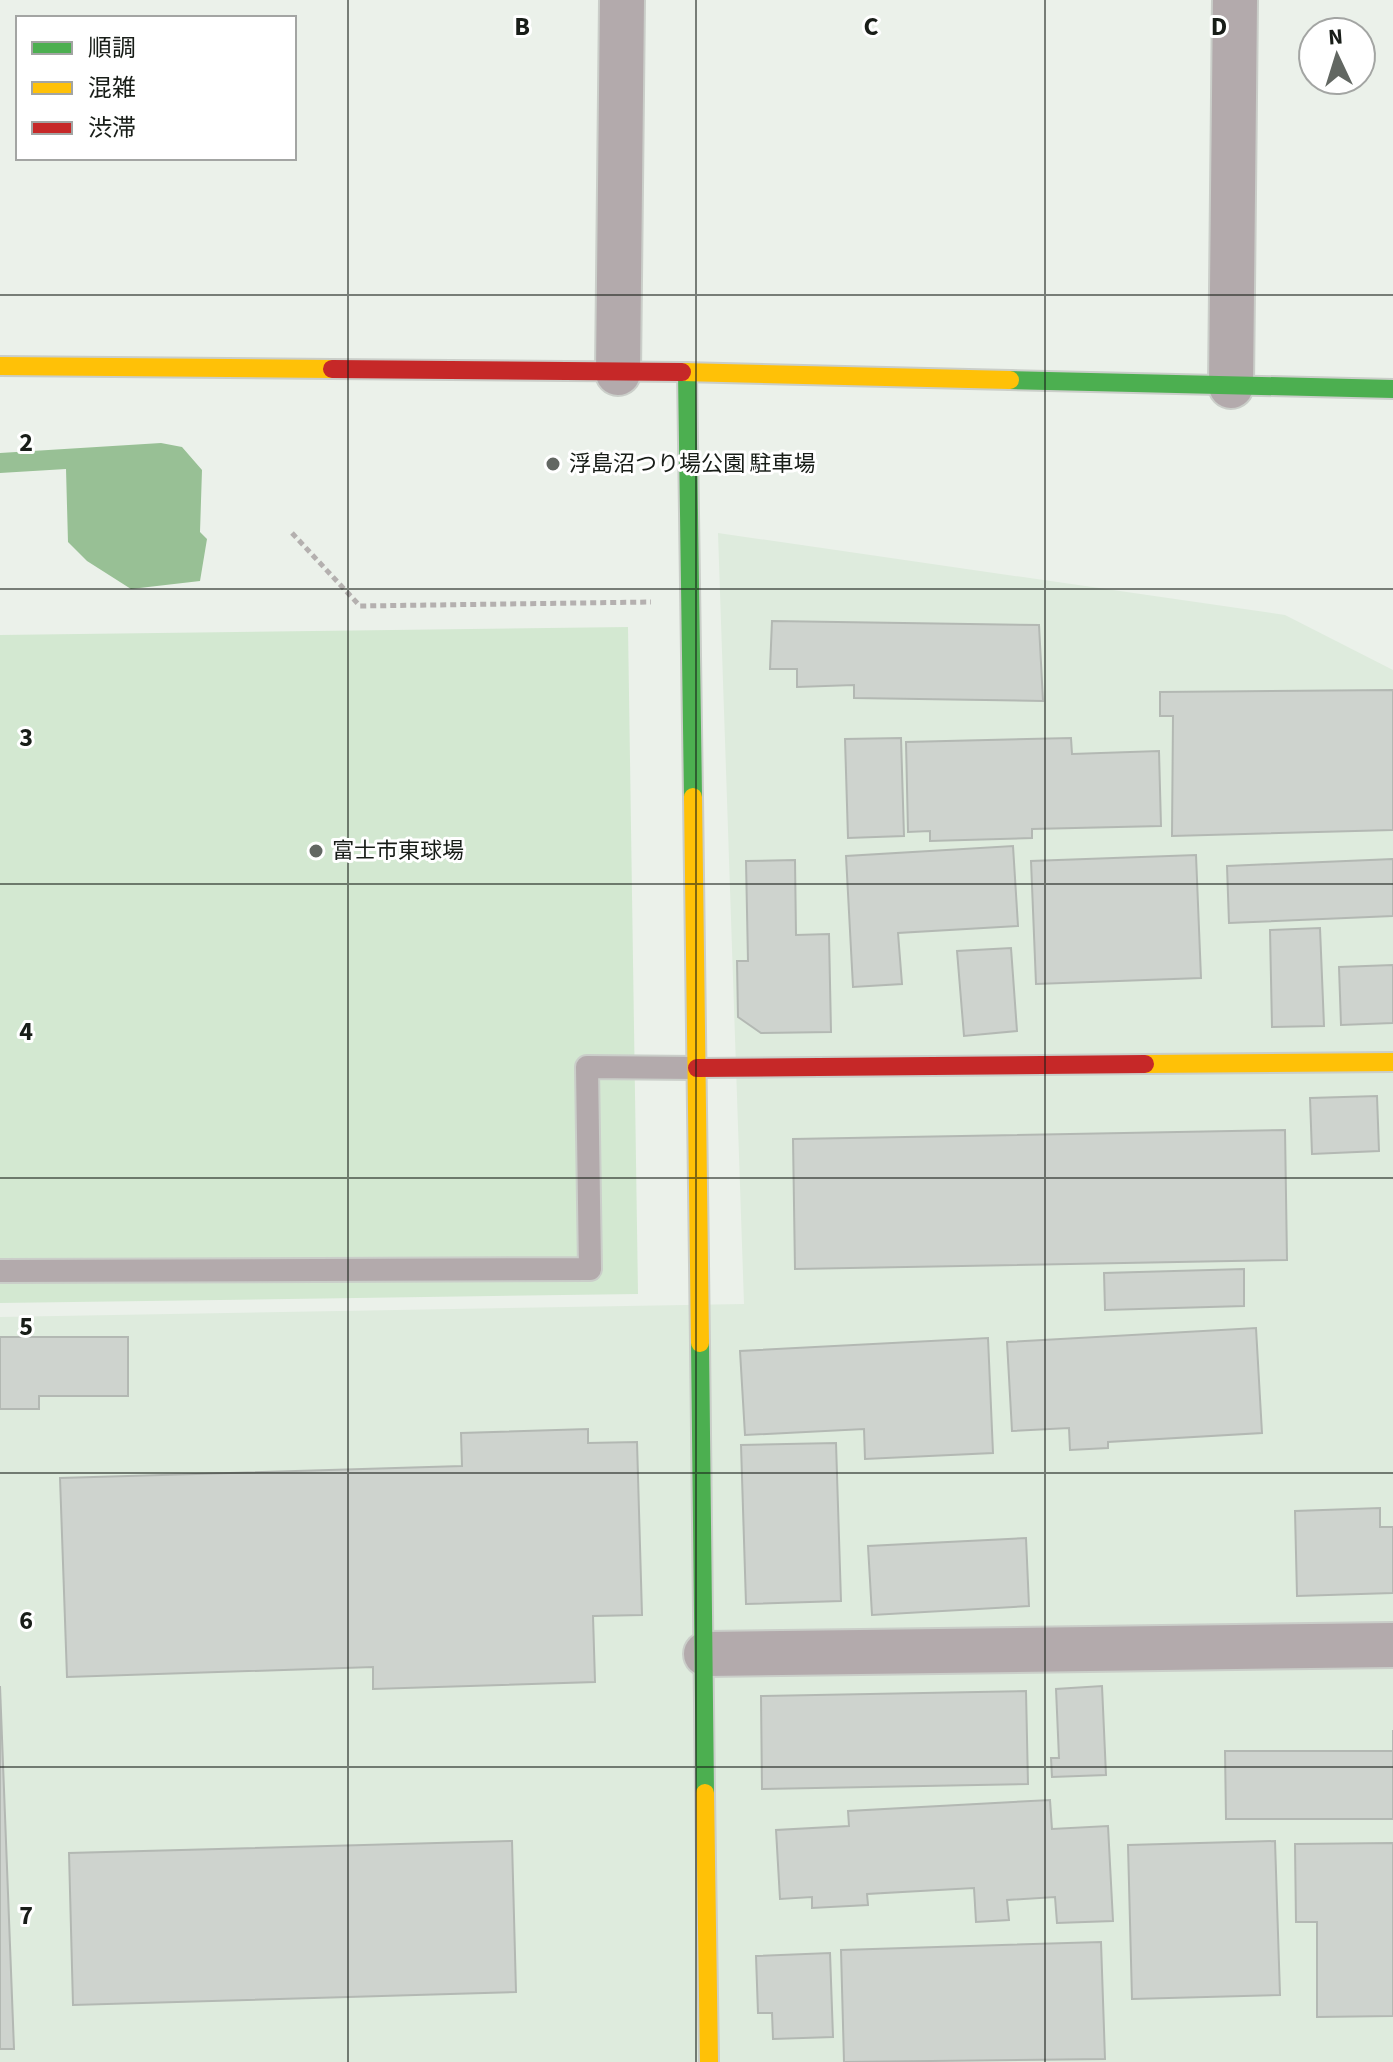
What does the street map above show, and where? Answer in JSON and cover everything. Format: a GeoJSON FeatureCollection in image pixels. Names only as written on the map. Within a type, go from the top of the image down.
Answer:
{"type":"FeatureCollection","features":[{"type":"Feature","properties":{"kind":"street"},"geometry":{"type":"LineString","coordinates":[[618,373],[622,0]]}},
{"type":"Feature","properties":{"kind":"street"},"geometry":{"type":"LineString","coordinates":[[1231,386],[1235,0]]}},
{"type":"Feature","properties":{"kind":"street"},"geometry":{"type":"LineString","coordinates":[[0,366],[687,372],[1393,389]]}},
{"type":"Feature","properties":{"kind":"street"},"geometry":{"type":"LineString","coordinates":[[687,372],[709,2062]]}},
{"type":"Feature","properties":{"kind":"street"},"geometry":{"type":"LineString","coordinates":[[697,1068],[1393,1062]]}},
{"type":"Feature","properties":{"kind":"street"},"geometry":{"type":"LineString","coordinates":[[706,1654],[1393,1645]]}},
{"type":"Feature","properties":{"kind":"lane"},"geometry":{"type":"LineString","coordinates":[[0,1271],[590,1269],[587,1067],[697,1068]]}},
{"type":"Feature","properties":{"kind":"path"},"geometry":{"type":"LineString","coordinates":[[292,533],[360,606],[690,602]]}},
{"type":"Feature","properties":{"kind":"shaded area"},"geometry":{"type":"Polygon","coordinates":[[[161,443],[182,447],[202,470],[200,532],[207,539],[200,581],[131,589],[87,561],[68,542],[66,469],[0,473],[0,453],[161,443]]]}},
{"type":"Feature","properties":{"kind":"shaded area"},"geometry":{"type":"Polygon","coordinates":[[[718,533],[1285,615],[1393,670],[1393,2062],[0,2062],[0,1317],[744,1304],[718,533]]]}},
{"type":"Feature","properties":{"kind":"shaded area","name":"富士市東球場"},"geometry":{"type":"Polygon","coordinates":[[[628,627],[638,1294],[0,1303],[0,635],[628,627]]]}},
{"type":"Feature","properties":{"kind":"building"},"geometry":{"type":"Polygon","coordinates":[[[772,621],[1039,625],[1043,701],[854,698],[854,685],[797,687],[797,669],[770,669],[772,621]]]}},
{"type":"Feature","properties":{"kind":"building"},"geometry":{"type":"Polygon","coordinates":[[[1393,690],[1393,830],[1172,836],[1173,716],[1160,716],[1160,692],[1393,690]]]}},
{"type":"Feature","properties":{"kind":"building"},"geometry":{"type":"Polygon","coordinates":[[[901,738],[904,836],[848,838],[845,739],[901,738]]]}},
{"type":"Feature","properties":{"kind":"building"},"geometry":{"type":"Polygon","coordinates":[[[1071,738],[1072,754],[1159,751],[1161,826],[1032,829],[1032,838],[930,841],[930,831],[908,832],[906,742],[1071,738]]]}},
{"type":"Feature","properties":{"kind":"building"},"geometry":{"type":"Polygon","coordinates":[[[1013,846],[1018,926],[898,933],[902,984],[853,987],[846,856],[1013,846]]]}},
{"type":"Feature","properties":{"kind":"building"},"geometry":{"type":"Polygon","coordinates":[[[1196,855],[1201,978],[1036,984],[1031,861],[1196,855]]]}},
{"type":"Feature","properties":{"kind":"building"},"geometry":{"type":"Polygon","coordinates":[[[1393,859],[1393,916],[1229,923],[1227,866],[1393,859]]]}},
{"type":"Feature","properties":{"kind":"building"},"geometry":{"type":"Polygon","coordinates":[[[795,860],[796,935],[829,934],[831,1032],[761,1033],[738,1017],[737,961],[748,961],[746,861],[795,860]]]}},
{"type":"Feature","properties":{"kind":"building"},"geometry":{"type":"Polygon","coordinates":[[[1320,928],[1324,1026],[1272,1027],[1270,930],[1320,928]]]}},
{"type":"Feature","properties":{"kind":"building"},"geometry":{"type":"Polygon","coordinates":[[[1011,948],[1017,1031],[964,1036],[957,951],[1011,948]]]}},
{"type":"Feature","properties":{"kind":"building"},"geometry":{"type":"Polygon","coordinates":[[[1393,965],[1393,1023],[1341,1025],[1339,967],[1393,965]]]}},
{"type":"Feature","properties":{"kind":"building"},"geometry":{"type":"Polygon","coordinates":[[[1377,1096],[1379,1151],[1312,1154],[1310,1098],[1377,1096]]]}},
{"type":"Feature","properties":{"kind":"building"},"geometry":{"type":"Polygon","coordinates":[[[1285,1130],[1287,1260],[795,1269],[793,1139],[1285,1130]]]}},
{"type":"Feature","properties":{"kind":"building"},"geometry":{"type":"Polygon","coordinates":[[[1244,1269],[1244,1306],[1105,1310],[1104,1273],[1244,1269]]]}},
{"type":"Feature","properties":{"kind":"building"},"geometry":{"type":"Polygon","coordinates":[[[1256,1328],[1262,1433],[1108,1442],[1108,1448],[1070,1450],[1069,1428],[1012,1431],[1007,1342],[1256,1328]]]}},
{"type":"Feature","properties":{"kind":"building"},"geometry":{"type":"Polygon","coordinates":[[[0,1337],[128,1337],[128,1396],[39,1396],[39,1409],[0,1409],[0,1337]]]}},
{"type":"Feature","properties":{"kind":"building"},"geometry":{"type":"Polygon","coordinates":[[[988,1338],[993,1453],[865,1459],[864,1429],[745,1435],[740,1351],[988,1338]]]}},
{"type":"Feature","properties":{"kind":"building"},"geometry":{"type":"Polygon","coordinates":[[[588,1429],[588,1443],[637,1442],[642,1615],[593,1616],[595,1682],[373,1689],[373,1667],[67,1677],[60,1478],[462,1466],[461,1433],[588,1429]]]}},
{"type":"Feature","properties":{"kind":"building"},"geometry":{"type":"Polygon","coordinates":[[[836,1443],[841,1601],[746,1604],[741,1445],[836,1443]]]}},
{"type":"Feature","properties":{"kind":"building"},"geometry":{"type":"Polygon","coordinates":[[[1380,1508],[1380,1527],[1393,1527],[1393,1593],[1297,1596],[1295,1511],[1380,1508]]]}},
{"type":"Feature","properties":{"kind":"building"},"geometry":{"type":"Polygon","coordinates":[[[1026,1538],[1029,1606],[872,1615],[868,1546],[1026,1538]]]}},
{"type":"Feature","properties":{"kind":"building"},"geometry":{"type":"Polygon","coordinates":[[[0,1686],[14,2049],[0,2049],[0,1686]]]}},
{"type":"Feature","properties":{"kind":"building"},"geometry":{"type":"Polygon","coordinates":[[[1102,1686],[1106,1775],[1052,1777],[1051,1758],[1059,1758],[1056,1689],[1102,1686]]]}},
{"type":"Feature","properties":{"kind":"building"},"geometry":{"type":"Polygon","coordinates":[[[1026,1691],[1028,1784],[762,1789],[761,1696],[1026,1691]]]}},
{"type":"Feature","properties":{"kind":"building"},"geometry":{"type":"Polygon","coordinates":[[[1225,1751],[1393,1751],[1393,1819],[1226,1819],[1225,1751]]]}},
{"type":"Feature","properties":{"kind":"building"},"geometry":{"type":"Polygon","coordinates":[[[1050,1800],[1052,1829],[1108,1826],[1113,1921],[1057,1923],[1055,1897],[1007,1900],[1009,1920],[976,1922],[974,1888],[867,1894],[868,1905],[812,1908],[812,1897],[780,1899],[776,1830],[849,1826],[848,1811],[1050,1800]]]}},
{"type":"Feature","properties":{"kind":"building"},"geometry":{"type":"Polygon","coordinates":[[[512,1841],[516,1992],[73,2005],[69,1853],[512,1841]]]}},
{"type":"Feature","properties":{"kind":"building"},"geometry":{"type":"Polygon","coordinates":[[[1275,1841],[1280,1995],[1132,1999],[1128,1845],[1275,1841]]]}},
{"type":"Feature","properties":{"kind":"building"},"geometry":{"type":"Polygon","coordinates":[[[1393,1843],[1393,2016],[1317,2017],[1317,1922],[1296,1922],[1295,1844],[1393,1843]]]}},
{"type":"Feature","properties":{"kind":"building"},"geometry":{"type":"Polygon","coordinates":[[[1101,1942],[1105,2059],[844,2062],[841,1950],[1101,1942]]]}},
{"type":"Feature","properties":{"kind":"building"},"geometry":{"type":"Polygon","coordinates":[[[830,1953],[833,2037],[773,2039],[772,2013],[758,2013],[756,1956],[830,1953]]]}},
{"type":"Feature","properties":{"kind":"traffic: fast"},"geometry":{"type":"LineString","coordinates":[[687,372],[693,797]]}},
{"type":"Feature","properties":{"kind":"traffic: fast"},"geometry":{"type":"LineString","coordinates":[[1010,380],[1393,389]]}},
{"type":"Feature","properties":{"kind":"traffic: fast"},"geometry":{"type":"LineString","coordinates":[[700,1343],[705,1793]]}},
{"type":"Feature","properties":{"kind":"traffic: slow"},"geometry":{"type":"LineString","coordinates":[[0,366],[332,369]]}},
{"type":"Feature","properties":{"kind":"traffic: slow"},"geometry":{"type":"LineString","coordinates":[[682,372],[1010,380]]}},
{"type":"Feature","properties":{"kind":"traffic: slow"},"geometry":{"type":"LineString","coordinates":[[693,797],[700,1343]]}},
{"type":"Feature","properties":{"kind":"traffic: slow"},"geometry":{"type":"LineString","coordinates":[[1145,1064],[1393,1062]]}},
{"type":"Feature","properties":{"kind":"traffic: slow"},"geometry":{"type":"LineString","coordinates":[[705,1793],[709,2062]]}},
{"type":"Feature","properties":{"kind":"traffic: jam"},"geometry":{"type":"LineString","coordinates":[[332,369],[682,372]]}},
{"type":"Feature","properties":{"kind":"traffic: jam"},"geometry":{"type":"LineString","coordinates":[[697,1068],[1145,1064]]}},
{"type":"Feature","properties":{"kind":"place","name":"浮島沼つり場公園 駐車場"},"geometry":{"type":"Point","coordinates":[553,464]}},
{"type":"Feature","properties":{"kind":"place","name":"富士市東球場"},"geometry":{"type":"Point","coordinates":[316,851]}}]}
